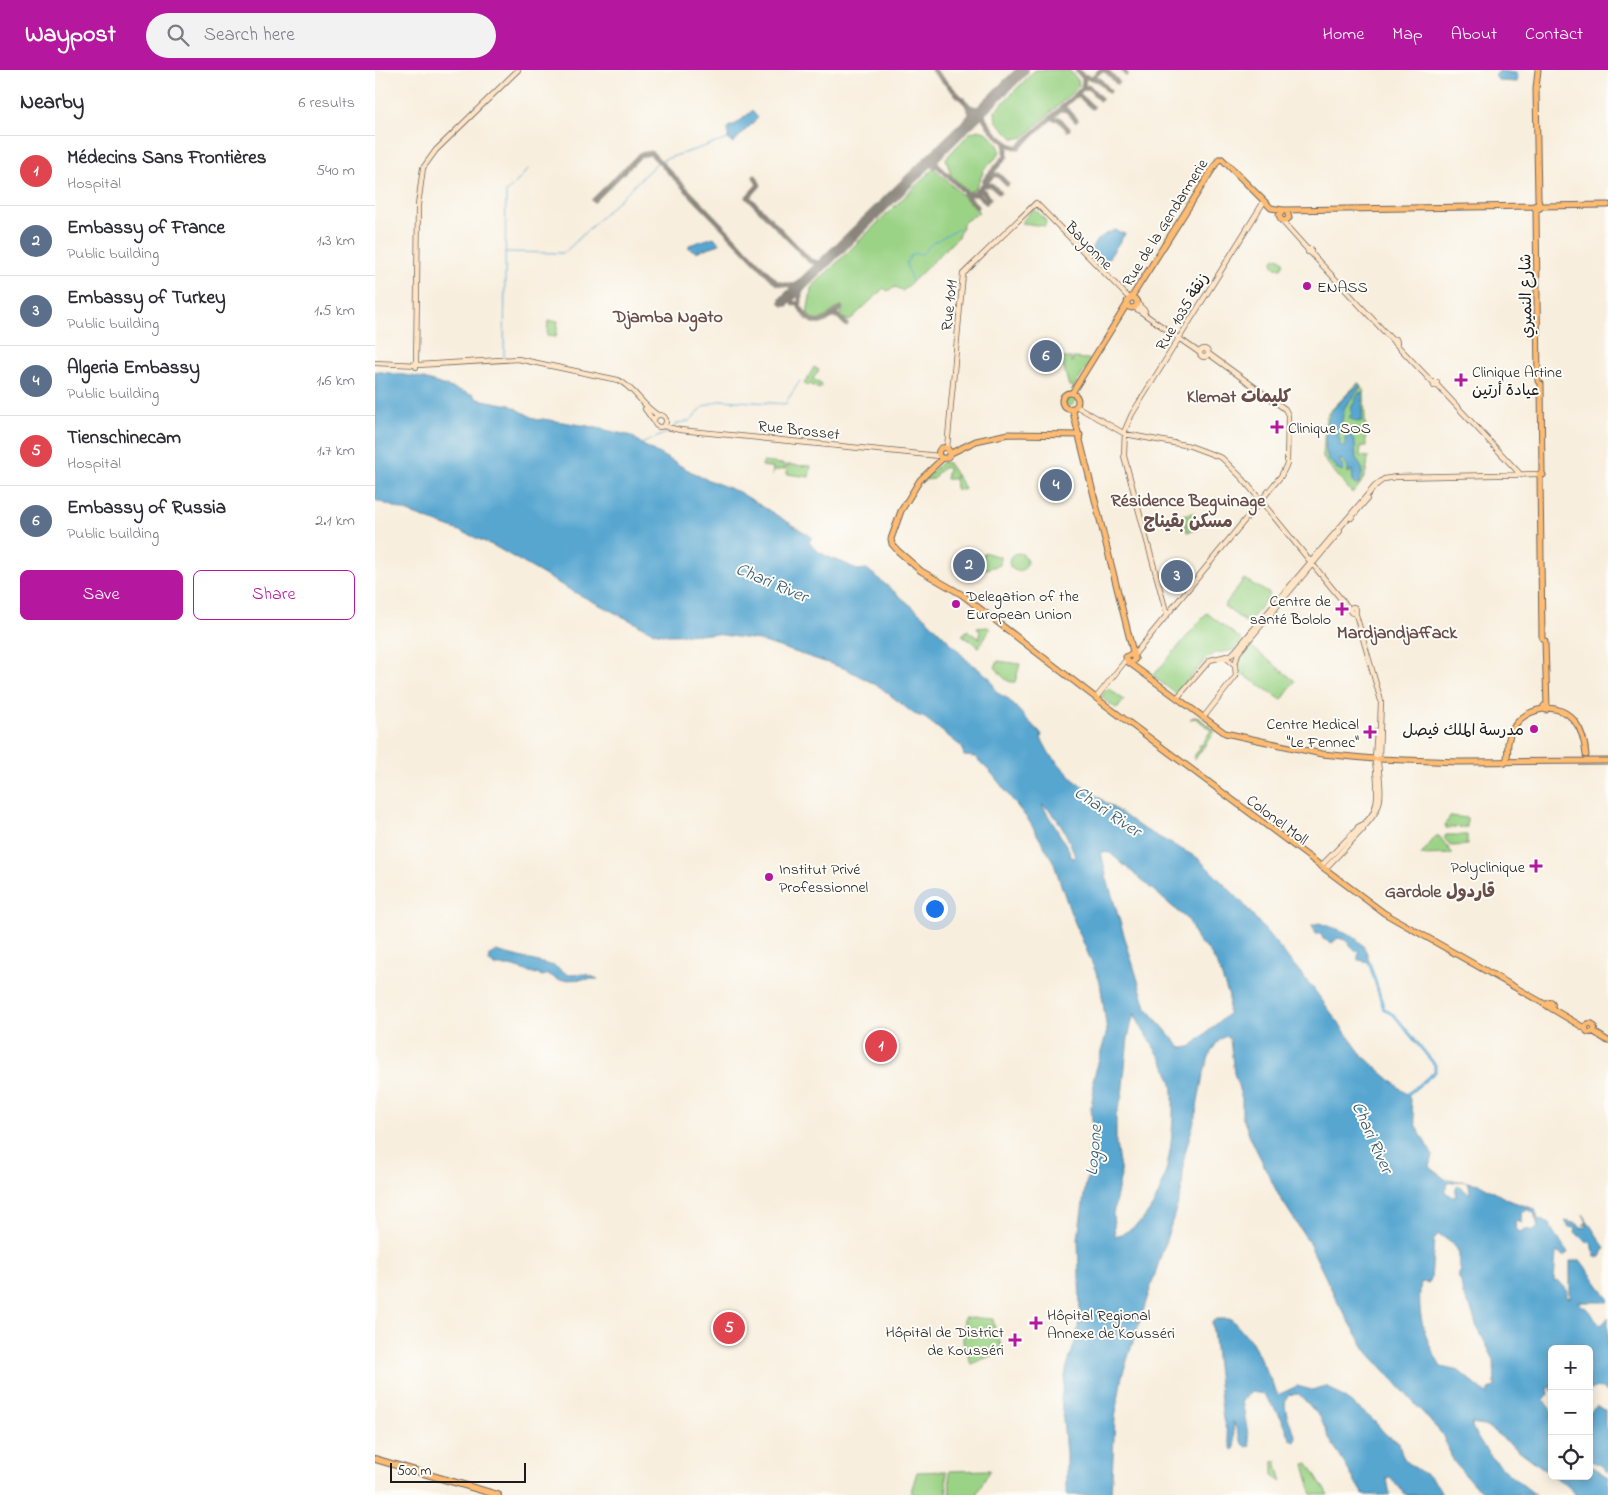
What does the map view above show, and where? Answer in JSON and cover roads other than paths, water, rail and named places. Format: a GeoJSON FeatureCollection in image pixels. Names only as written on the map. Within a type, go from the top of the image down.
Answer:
{"type":"FeatureCollection","features":[{"type":"Feature","properties":{"kind":"highway"},"geometry":{"type":"LineString","coordinates":[[375,1459],[498,1495]]}},
{"type":"Feature","properties":{"kind":"main road"},"geometry":{"type":"LineString","coordinates":[[420,366],[418,356],[418,205],[424,161],[518,70]]}},
{"type":"Feature","properties":{"kind":"main road","name":"شارع النميري"},"geometry":{"type":"LineString","coordinates":[[1537,70],[1537,207],[1545,708]]}},
{"type":"Feature","properties":{"kind":"main road"},"geometry":{"type":"LineString","coordinates":[[1220,161],[1271,208],[1285,210],[1608,206]]}},
{"type":"Feature","properties":{"kind":"main road"},"geometry":{"type":"LineString","coordinates":[[1220,161],[1232,170],[1280,219],[1519,475]]}},
{"type":"Feature","properties":{"kind":"main road","name":"Rue de la Gendarmerie"},"geometry":{"type":"LineString","coordinates":[[1075,407],[1063,406],[1061,400],[1065,394],[1073,393],[1220,161]]}},
{"type":"Feature","properties":{"kind":"main road","name":"Rue 1035 زنقة"},"geometry":{"type":"LineString","coordinates":[[1125,434],[1132,414],[1263,202]]}},
{"type":"Feature","properties":{"kind":"main road","name":"Bayonne"},"geometry":{"type":"LineString","coordinates":[[1035,204],[1131,304],[1201,351],[1202,357],[1207,356],[1280,407],[1285,413],[1283,468],[1260,500]]}},
{"type":"Feature","properties":{"kind":"main road","name":"Rue 1011"},"geometry":{"type":"LineString","coordinates":[[947,449],[963,274],[1035,204]]}},
{"type":"Feature","properties":{"kind":"main road"},"geometry":{"type":"LineString","coordinates":[[1280,219],[1289,218],[1301,212],[1537,207]]}},
{"type":"Feature","properties":{"kind":"main road"},"geometry":{"type":"LineString","coordinates":[[1285,210],[1289,218],[1290,228],[1309,250]]}},
{"type":"Feature","properties":{"kind":"main road"},"geometry":{"type":"LineString","coordinates":[[1280,219],[1279,213],[1285,210]]}},
{"type":"Feature","properties":{"kind":"main road"},"geometry":{"type":"LineString","coordinates":[[410,365],[418,356]]}},
{"type":"Feature","properties":{"kind":"main road"},"geometry":{"type":"LineString","coordinates":[[418,356],[420,366]]}},
{"type":"Feature","properties":{"kind":"main road"},"geometry":{"type":"LineString","coordinates":[[375,364],[420,366],[518,359],[574,371],[622,382],[649,409],[658,415],[664,416],[664,424],[657,426],[621,384],[574,371]]}},
{"type":"Feature","properties":{"kind":"main road"},"geometry":{"type":"LineString","coordinates":[[375,364],[420,366]]}},
{"type":"Feature","properties":{"kind":"main road"},"geometry":{"type":"LineString","coordinates":[[1073,393],[1078,436],[1134,654],[1140,670]]}},
{"type":"Feature","properties":{"kind":"main road"},"geometry":{"type":"LineString","coordinates":[[1075,407],[1125,434],[1187,445],[1215,454],[1236,471],[1351,610],[1378,702],[1378,800],[1374,810],[1361,828],[1323,868]]}},
{"type":"Feature","properties":{"kind":"main road"},"geometry":{"type":"LineString","coordinates":[[653,420],[658,415]]}},
{"type":"Feature","properties":{"kind":"main road","name":"Rue Brosset"},"geometry":{"type":"LineString","coordinates":[[664,424],[669,427],[940,456]]}},
{"type":"Feature","properties":{"kind":"main road"},"geometry":{"type":"LineString","coordinates":[[940,456],[947,449],[960,448],[987,438],[1008,434],[1078,436]]}},
{"type":"Feature","properties":{"kind":"main road"},"geometry":{"type":"LineString","coordinates":[[1125,434],[1125,460],[1166,614]]}},
{"type":"Feature","properties":{"kind":"main road"},"geometry":{"type":"LineString","coordinates":[[1078,436],[1135,643],[1134,654]]}},
{"type":"Feature","properties":{"kind":"main road"},"geometry":{"type":"LineString","coordinates":[[940,456],[947,449]]}},
{"type":"Feature","properties":{"kind":"main road","name":"Colonel Moll"},"geometry":{"type":"LineString","coordinates":[[940,456],[920,480],[897,518],[892,544],[921,571],[954,589],[1015,637],[1384,914],[1549,1005]]}},
{"type":"Feature","properties":{"kind":"main road"},"geometry":{"type":"LineString","coordinates":[[1203,718],[1235,680],[1237,672],[1235,665],[1238,653],[1247,641],[1384,479],[1396,477],[1541,474]]}},
{"type":"Feature","properties":{"kind":"main road"},"geometry":{"type":"LineString","coordinates":[[1096,698],[1121,667],[1129,662],[1160,621],[1260,500]]}},
{"type":"Feature","properties":{"kind":"main road"},"geometry":{"type":"LineString","coordinates":[[1135,643],[1160,621]]}},
{"type":"Feature","properties":{"kind":"main road"},"geometry":{"type":"LineString","coordinates":[[1177,698],[1210,660],[1231,655],[1247,641]]}},
{"type":"Feature","properties":{"kind":"main road"},"geometry":{"type":"LineString","coordinates":[[1134,654],[1127,655],[1129,662],[1225,733],[1322,754],[1377,759],[1608,760]]}},
{"type":"Feature","properties":{"kind":"main road"},"geometry":{"type":"LineString","coordinates":[[1225,656],[1235,665]]}},
{"type":"Feature","properties":{"kind":"main road"},"geometry":{"type":"LineString","coordinates":[[1508,761],[1509,738],[1517,722],[1526,714],[1545,708],[1565,713],[1576,723],[1583,735],[1586,755],[1592,759],[1608,760]]}},
{"type":"Feature","properties":{"kind":"main road"},"geometry":{"type":"LineString","coordinates":[[1579,761],[1586,755]]}},
{"type":"Feature","properties":{"kind":"main road"},"geometry":{"type":"LineString","coordinates":[[1549,1005],[1577,1023],[1587,1027]]}},
{"type":"Feature","properties":{"kind":"main road"},"geometry":{"type":"LineString","coordinates":[[1549,1005],[1587,1027],[1589,1033],[1594,1031],[1608,1039]]}},
{"type":"Feature","properties":{"kind":"water"},"geometry":{"type":"Polygon","coordinates":[[[1499,71],[1516,73],[1518,76],[1517,82],[1499,81],[1495,76],[1499,71]]]}},
{"type":"Feature","properties":{"kind":"water"},"geometry":{"type":"Polygon","coordinates":[[[752,111],[758,118],[733,143],[728,139],[728,127],[736,124],[752,111]]]}},
{"type":"Feature","properties":{"kind":"water"},"geometry":{"type":"Polygon","coordinates":[[[1115,230],[1125,234],[1102,268],[1089,255],[1090,250],[1099,239],[1115,230]]]}},
{"type":"Feature","properties":{"kind":"water"},"geometry":{"type":"Polygon","coordinates":[[[714,237],[720,244],[696,252],[689,248],[689,245],[714,237]]]}},
{"type":"Feature","properties":{"kind":"water","name":"Chari River"},"geometry":{"type":"Polygon","coordinates":[[[375,371],[418,377],[474,395],[477,399],[510,405],[537,420],[543,419],[588,426],[632,436],[643,445],[701,477],[739,492],[812,537],[809,542],[819,552],[857,570],[867,569],[927,619],[967,660],[990,678],[997,693],[1007,698],[1042,735],[1041,738],[1049,753],[1074,780],[1142,828],[1198,858],[1241,901],[1313,988],[1362,1055],[1409,1096],[1416,1126],[1433,1156],[1430,1167],[1445,1179],[1461,1181],[1447,1183],[1445,1192],[1455,1198],[1456,1187],[1458,1186],[1470,1194],[1469,1184],[1466,1182],[1480,1184],[1508,1200],[1535,1209],[1538,1219],[1550,1224],[1568,1253],[1563,1256],[1556,1252],[1554,1282],[1559,1281],[1568,1292],[1566,1296],[1570,1298],[1570,1261],[1581,1261],[1608,1298],[1608,1302],[1577,1302],[1586,1308],[1601,1325],[1608,1318],[1608,1392],[1597,1387],[1593,1389],[1593,1345],[1548,1345],[1548,1395],[1544,1401],[1548,1406],[1548,1472],[1493,1431],[1484,1426],[1471,1424],[1482,1445],[1498,1464],[1536,1495],[1488,1495],[1474,1485],[1454,1462],[1442,1434],[1367,1351],[1339,1305],[1308,1241],[1278,1194],[1251,1139],[1242,1116],[1242,1099],[1234,1073],[1230,1040],[1227,1036],[1220,1040],[1213,1048],[1205,1070],[1195,1119],[1184,1158],[1180,1197],[1122,1376],[1115,1418],[1111,1495],[1066,1495],[1066,1453],[1061,1398],[1067,1366],[1077,1336],[1080,1312],[1078,1238],[1085,1188],[1094,1148],[1091,1107],[1094,1089],[1093,1080],[1107,1031],[1100,982],[1070,911],[1053,861],[1029,821],[993,775],[975,757],[964,756],[962,747],[925,718],[914,714],[880,687],[846,669],[758,640],[715,634],[668,635],[653,632],[572,591],[494,546],[465,533],[375,500],[375,371]],[[1042,805],[1069,850],[1070,857],[1075,858],[1063,828],[1053,814],[1042,805]],[[1101,852],[1107,879],[1146,1007],[1179,1046],[1182,1048],[1190,1047],[1228,1014],[1229,997],[1218,966],[1209,951],[1197,940],[1189,921],[1110,853],[1101,852]],[[1134,1013],[1128,1038],[1122,1096],[1116,1115],[1116,1144],[1121,1175],[1113,1214],[1115,1236],[1131,1229],[1144,1218],[1154,1203],[1162,1186],[1167,1167],[1172,1131],[1173,1088],[1171,1080],[1163,1062],[1134,1013]],[[1527,1209],[1521,1214],[1523,1223],[1515,1221],[1516,1229],[1520,1232],[1526,1229],[1533,1231],[1538,1226],[1534,1213],[1527,1209]],[[1439,1234],[1434,1239],[1431,1280],[1428,1283],[1421,1282],[1420,1294],[1421,1316],[1426,1337],[1441,1367],[1459,1371],[1488,1395],[1488,1389],[1495,1387],[1494,1360],[1476,1325],[1471,1308],[1463,1295],[1458,1276],[1461,1270],[1458,1251],[1439,1234]]]}},
{"type":"Feature","properties":{"kind":"water"},"geometry":{"type":"Polygon","coordinates":[[[1359,384],[1361,387],[1345,407],[1338,437],[1341,440],[1339,445],[1345,447],[1345,438],[1349,432],[1355,443],[1356,458],[1363,470],[1359,484],[1356,485],[1353,483],[1352,470],[1348,473],[1348,468],[1343,460],[1339,460],[1344,469],[1342,472],[1336,469],[1337,466],[1328,458],[1325,443],[1328,420],[1332,411],[1359,384]]]}},
{"type":"Feature","properties":{"kind":"water"},"geometry":{"type":"Polygon","coordinates":[[[1363,392],[1362,421],[1357,422],[1349,418],[1352,413],[1350,410],[1359,393],[1363,392]]]}},
{"type":"Feature","properties":{"kind":"water"},"geometry":{"type":"Polygon","coordinates":[[[1319,923],[1351,935],[1358,940],[1367,953],[1369,962],[1358,960],[1358,953],[1345,940],[1338,938],[1332,943],[1323,939],[1321,934],[1316,934],[1312,925],[1319,923]]]}},
{"type":"Feature","properties":{"kind":"water"},"geometry":{"type":"Polygon","coordinates":[[[496,951],[554,966],[569,975],[586,974],[598,979],[558,980],[548,974],[543,976],[510,966],[495,966],[488,961],[490,959],[488,956],[496,951]]]}},
{"type":"Feature","properties":{"kind":"water"},"geometry":{"type":"Polygon","coordinates":[[[1583,1214],[1605,1248],[1601,1257],[1595,1257],[1592,1243],[1585,1242],[1575,1232],[1576,1228],[1569,1227],[1565,1221],[1578,1224],[1580,1228],[1586,1227],[1588,1224],[1583,1225],[1587,1222],[1583,1214]]]}},
{"type":"Feature","properties":{"kind":"water"},"geometry":{"type":"Polygon","coordinates":[[[1216,1319],[1231,1319],[1252,1342],[1278,1395],[1297,1386],[1312,1390],[1326,1386],[1358,1408],[1388,1436],[1399,1442],[1404,1458],[1435,1482],[1442,1495],[1406,1495],[1389,1476],[1387,1479],[1390,1495],[1363,1495],[1329,1438],[1320,1417],[1299,1394],[1289,1395],[1285,1404],[1296,1438],[1295,1442],[1291,1440],[1282,1419],[1264,1394],[1251,1392],[1242,1400],[1250,1446],[1247,1447],[1242,1443],[1233,1421],[1235,1448],[1232,1450],[1223,1419],[1212,1322],[1216,1319]]]}},
{"type":"Feature","properties":{"kind":"water"},"geometry":{"type":"Polygon","coordinates":[[[1597,1406],[1605,1410],[1605,1424],[1608,1430],[1608,1473],[1602,1466],[1593,1462],[1593,1410],[1597,1406]]]}},
{"type":"Feature","properties":{"kind":"water"},"geometry":{"type":"Polygon","coordinates":[[[1593,1468],[1608,1477],[1608,1495],[1575,1495],[1568,1486],[1559,1480],[1593,1480],[1593,1468]]]}},
{"type":"Feature","properties":{"kind":"waterway"},"geometry":{"type":"LineString","coordinates":[[505,252],[564,253],[659,161],[728,139]]}},
{"type":"Feature","properties":{"kind":"waterway"},"geometry":{"type":"LineString","coordinates":[[515,184],[528,169]]}},
{"type":"Feature","properties":{"kind":"waterway"},"geometry":{"type":"LineString","coordinates":[[504,357],[506,192],[512,187]]}},
{"type":"Feature","properties":{"kind":"waterway"},"geometry":{"type":"LineString","coordinates":[[912,282],[906,263],[912,254],[922,254],[932,243],[960,228]]}},
{"type":"Feature","properties":{"kind":"waterway"},"geometry":{"type":"LineString","coordinates":[[788,399],[800,381]]}},
{"type":"Feature","properties":{"kind":"waterway"},"geometry":{"type":"LineString","coordinates":[[673,427],[678,423],[690,421],[704,406],[721,400],[786,404],[787,401]]}},
{"type":"Feature","properties":{"kind":"waterway"},"geometry":{"type":"LineString","coordinates":[[641,444],[671,431]]}},
{"type":"Feature","properties":{"kind":"waterway"},"geometry":{"type":"LineString","coordinates":[[1369,962],[1384,1009],[1395,1016],[1435,1065],[1435,1072],[1408,1094]]}},
{"type":"Feature","properties":{"kind":"place","name":"ENASS"},"geometry":{"type":"Point","coordinates":[1307,286]}},
{"type":"Feature","properties":{"kind":"place","name":"Embassy of Russia"},"geometry":{"type":"Point","coordinates":[1046,356]}},
{"type":"Feature","properties":{"kind":"place","name":"Clinique Artine عيادة أرتين"},"geometry":{"type":"Point","coordinates":[1461,380]}},
{"type":"Feature","properties":{"kind":"place","name":"Clinique SOS"},"geometry":{"type":"Point","coordinates":[1277,427]}},
{"type":"Feature","properties":{"kind":"place","name":"Algeria Embassy"},"geometry":{"type":"Point","coordinates":[1056,485]}},
{"type":"Feature","properties":{"kind":"place","name":"Embassy of France"},"geometry":{"type":"Point","coordinates":[969,565]}},
{"type":"Feature","properties":{"kind":"place","name":"Embassy of Turkey"},"geometry":{"type":"Point","coordinates":[1177,576]}},
{"type":"Feature","properties":{"kind":"place","name":"Delegation of the European Union"},"geometry":{"type":"Point","coordinates":[956,604]}},
{"type":"Feature","properties":{"kind":"place","name":"Centre de santé Bololo"},"geometry":{"type":"Point","coordinates":[1342,609]}},
{"type":"Feature","properties":{"kind":"place","name":"مدرسة الملك فيصل"},"geometry":{"type":"Point","coordinates":[1534,729]}},
{"type":"Feature","properties":{"kind":"place","name":"Centre Medical \"Le Fennec\""},"geometry":{"type":"Point","coordinates":[1370,732]}},
{"type":"Feature","properties":{"kind":"place","name":"Polyclinique"},"geometry":{"type":"Point","coordinates":[1536,866]}},
{"type":"Feature","properties":{"kind":"place","name":"Institut Privé Professionnel"},"geometry":{"type":"Point","coordinates":[769,877]}},
{"type":"Feature","properties":{"kind":"place","name":"Médecins Sans Frontières"},"geometry":{"type":"Point","coordinates":[881,1046]}},
{"type":"Feature","properties":{"kind":"place","name":"Hôpital Regional Annexe de Kousséri"},"geometry":{"type":"Point","coordinates":[1036,1323]}},
{"type":"Feature","properties":{"kind":"place","name":"Tienschinecam"},"geometry":{"type":"Point","coordinates":[729,1328]}},
{"type":"Feature","properties":{"kind":"place","name":"Hôpital de District de Kousséri"},"geometry":{"type":"Point","coordinates":[1015,1340]}},
{"type":"Feature","properties":{"kind":"district","name":"Djamba Ngato"},"geometry":{"type":"Point","coordinates":[668,316]}},
{"type":"Feature","properties":{"kind":"district","name":"Klemat كليمات"},"geometry":{"type":"Point","coordinates":[1239,396]}},
{"type":"Feature","properties":{"kind":"district","name":"Résidence Beguinage مسكن بقيناج"},"geometry":{"type":"Point","coordinates":[1188,510]}},
{"type":"Feature","properties":{"kind":"district","name":"Mardjandjaffack"},"geometry":{"type":"Point","coordinates":[1397,632]}},
{"type":"Feature","properties":{"kind":"district","name":"Gardole قاردول"},"geometry":{"type":"Point","coordinates":[1440,891]}},
{"type":"Feature","properties":{"kind":"water label","name":"Logone"},"geometry":{"type":"Point","coordinates":[1093,1150]}}]}
